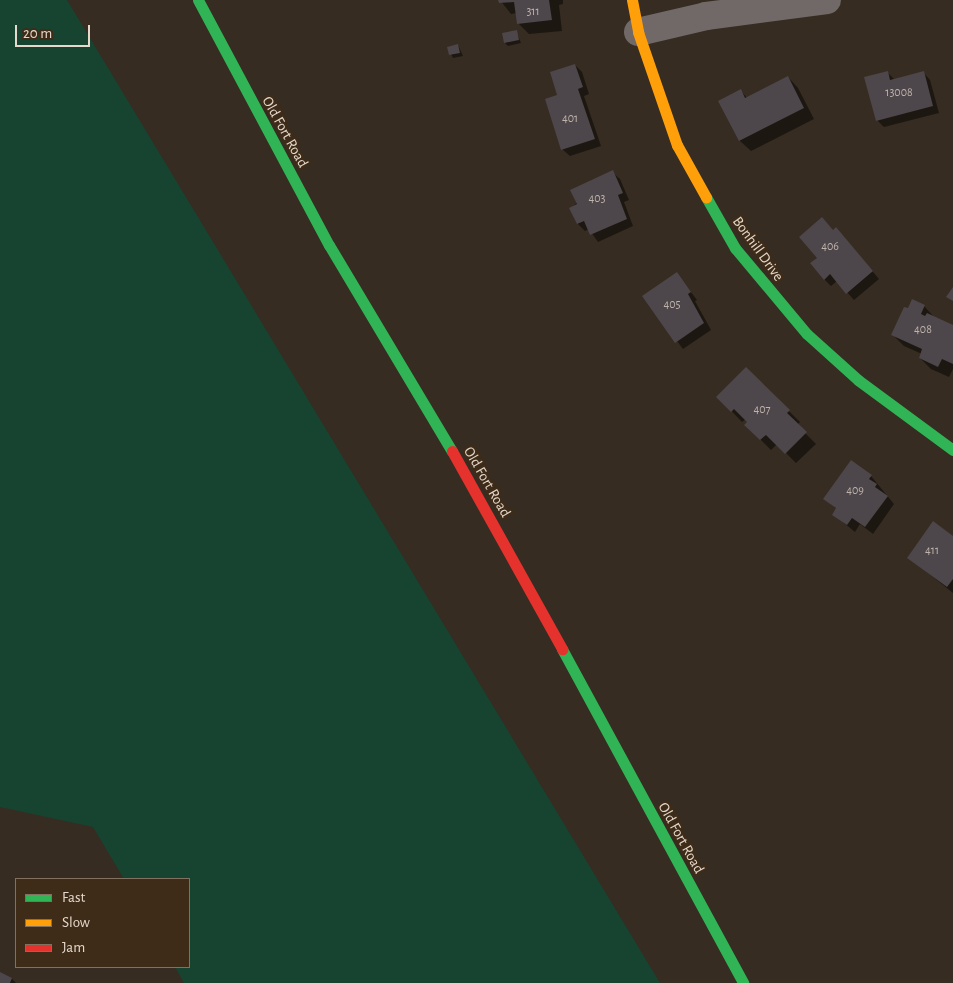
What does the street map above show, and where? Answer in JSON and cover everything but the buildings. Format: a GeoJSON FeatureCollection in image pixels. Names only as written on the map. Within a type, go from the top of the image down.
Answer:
{"type":"FeatureCollection","features":[{"type":"Feature","properties":{"kind":"main road","name":"Old Fort Road"},"geometry":{"type":"LineString","coordinates":[[198,0],[329,245],[476,492],[743,983]]}},
{"type":"Feature","properties":{"kind":"main road","name":"Bonhill Drive"},"geometry":{"type":"LineString","coordinates":[[632,0],[638,32],[677,145],[735,248],[807,334],[858,380],[953,450]]}},
{"type":"Feature","properties":{"kind":"street"},"geometry":{"type":"LineString","coordinates":[[638,32],[706,16],[826,0]]}},
{"type":"Feature","properties":{"kind":"green space"},"geometry":{"type":"Polygon","coordinates":[[[0,0],[67,0],[660,983],[184,983],[176,968],[190,968],[190,878],[123,878],[93,827],[0,807],[0,0]]]}},
{"type":"Feature","properties":{"kind":"traffic: fast"},"geometry":{"type":"LineString","coordinates":[[198,0],[329,245],[452,451]]}},
{"type":"Feature","properties":{"kind":"traffic: fast"},"geometry":{"type":"LineString","coordinates":[[706,197],[735,248],[807,334],[858,380],[953,450]]}},
{"type":"Feature","properties":{"kind":"traffic: fast"},"geometry":{"type":"LineString","coordinates":[[562,649],[743,983]]}},
{"type":"Feature","properties":{"kind":"traffic: slow"},"geometry":{"type":"LineString","coordinates":[[632,0],[638,32],[677,145],[706,197]]}},
{"type":"Feature","properties":{"kind":"traffic: jam"},"geometry":{"type":"LineString","coordinates":[[452,451],[562,649]]}}]}
